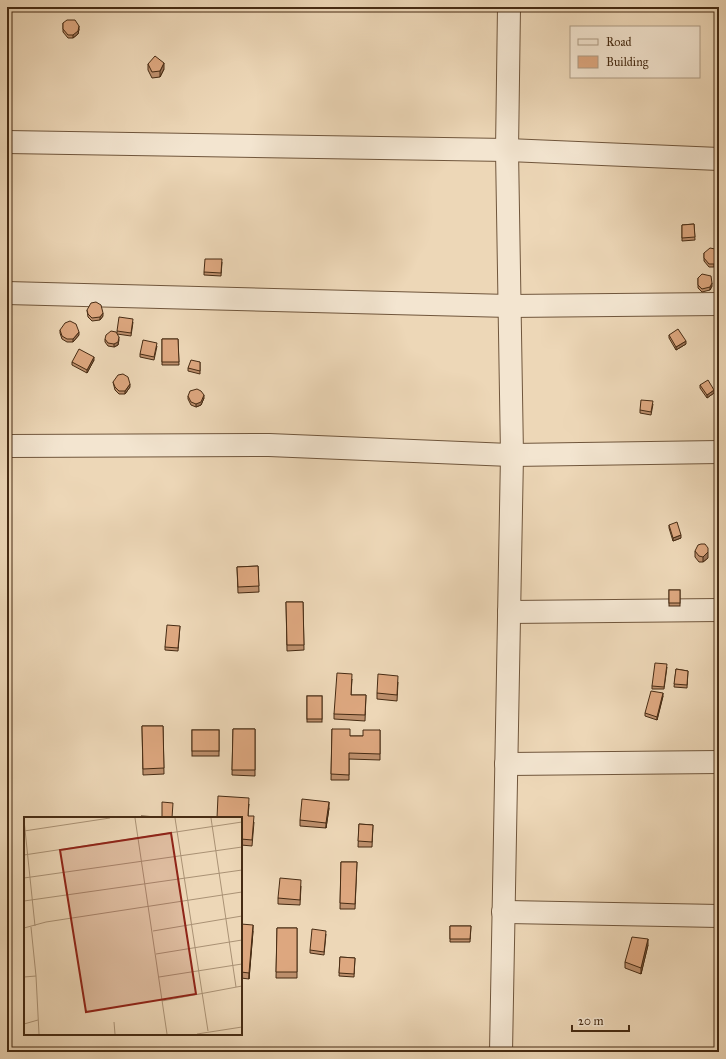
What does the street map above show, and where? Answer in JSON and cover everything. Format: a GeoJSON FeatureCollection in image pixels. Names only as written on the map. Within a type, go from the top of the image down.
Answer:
{"type":"FeatureCollection","features":[{"type":"Feature","properties":{"kind":"street"},"geometry":{"type":"LineString","coordinates":[[501,1052],[512,456],[507,150],[509,7]]}},
{"type":"Feature","properties":{"kind":"street"},"geometry":{"type":"LineString","coordinates":[[7,142],[507,150],[719,159]]}},
{"type":"Feature","properties":{"kind":"street"},"geometry":{"type":"LineString","coordinates":[[7,293],[509,306],[719,304]]}},
{"type":"Feature","properties":{"kind":"street"},"geometry":{"type":"LineString","coordinates":[[7,446],[269,445],[512,456],[719,452]]}},
{"type":"Feature","properties":{"kind":"street"},"geometry":{"type":"LineString","coordinates":[[509,612],[719,610]]}},
{"type":"Feature","properties":{"kind":"street"},"geometry":{"type":"LineString","coordinates":[[506,764],[719,762]]}},
{"type":"Feature","properties":{"kind":"street"},"geometry":{"type":"LineString","coordinates":[[503,912],[719,916]]}},
{"type":"Feature","properties":{"kind":"building"},"geometry":{"type":"Polygon","coordinates":[[[67,20],[75,20],[79,26],[78,31],[73,35],[68,35],[63,29],[63,23],[67,20]]]}},
{"type":"Feature","properties":{"kind":"building"},"geometry":{"type":"Polygon","coordinates":[[[155,56],[164,63],[160,71],[152,72],[148,64],[155,56]]]}},
{"type":"Feature","properties":{"kind":"building"},"geometry":{"type":"Polygon","coordinates":[[[719,198],[719,211],[715,205],[716,199],[719,198]]]}},
{"type":"Feature","properties":{"kind":"building"},"geometry":{"type":"Polygon","coordinates":[[[694,224],[695,237],[682,238],[682,225],[694,224]]]}},
{"type":"Feature","properties":{"kind":"building"},"geometry":{"type":"Polygon","coordinates":[[[710,248],[715,249],[719,253],[719,258],[714,264],[709,264],[704,258],[704,253],[710,248]]]}},
{"type":"Feature","properties":{"kind":"building"},"geometry":{"type":"Polygon","coordinates":[[[205,259],[222,259],[221,273],[204,272],[205,259]]]}},
{"type":"Feature","properties":{"kind":"building"},"geometry":{"type":"Polygon","coordinates":[[[702,274],[711,276],[712,283],[710,287],[702,289],[698,285],[698,278],[702,274]]]}},
{"type":"Feature","properties":{"kind":"building"},"geometry":{"type":"Polygon","coordinates":[[[96,302],[101,305],[103,313],[100,317],[92,318],[88,314],[87,310],[91,303],[96,302]]]}},
{"type":"Feature","properties":{"kind":"building"},"geometry":{"type":"Polygon","coordinates":[[[119,317],[133,319],[131,333],[117,331],[119,317]]]}},
{"type":"Feature","properties":{"kind":"building"},"geometry":{"type":"Polygon","coordinates":[[[70,321],[76,324],[79,332],[73,339],[67,339],[62,336],[60,330],[65,323],[70,321]]]}},
{"type":"Feature","properties":{"kind":"building"},"geometry":{"type":"Polygon","coordinates":[[[678,329],[686,341],[676,347],[669,335],[678,329]]]}},
{"type":"Feature","properties":{"kind":"building"},"geometry":{"type":"Polygon","coordinates":[[[111,331],[116,332],[119,337],[118,342],[114,344],[108,343],[105,339],[106,335],[111,331]]]}},
{"type":"Feature","properties":{"kind":"building"},"geometry":{"type":"Polygon","coordinates":[[[162,339],[178,339],[179,362],[162,362],[162,339]]]}},
{"type":"Feature","properties":{"kind":"building"},"geometry":{"type":"Polygon","coordinates":[[[143,340],[157,343],[154,357],[140,354],[143,340]]]}},
{"type":"Feature","properties":{"kind":"building"},"geometry":{"type":"Polygon","coordinates":[[[79,349],[94,357],[87,370],[72,362],[79,349]]]}},
{"type":"Feature","properties":{"kind":"building"},"geometry":{"type":"Polygon","coordinates":[[[191,360],[200,362],[200,371],[188,368],[191,360]]]}},
{"type":"Feature","properties":{"kind":"building"},"geometry":{"type":"Polygon","coordinates":[[[123,374],[128,377],[130,384],[125,391],[119,391],[113,382],[118,375],[123,374]]]}},
{"type":"Feature","properties":{"kind":"building"},"geometry":{"type":"Polygon","coordinates":[[[708,380],[714,390],[707,395],[700,385],[708,380]]]}},
{"type":"Feature","properties":{"kind":"building"},"geometry":{"type":"Polygon","coordinates":[[[197,389],[204,395],[201,402],[196,404],[191,402],[188,396],[190,391],[197,389]]]}},
{"type":"Feature","properties":{"kind":"building"},"geometry":{"type":"Polygon","coordinates":[[[641,400],[653,401],[651,412],[640,410],[641,400]]]}},
{"type":"Feature","properties":{"kind":"building"},"geometry":{"type":"Polygon","coordinates":[[[677,522],[681,535],[673,538],[669,525],[677,522]]]}},
{"type":"Feature","properties":{"kind":"building"},"geometry":{"type":"Polygon","coordinates":[[[705,544],[708,548],[708,552],[703,557],[699,556],[695,551],[698,545],[705,544]]]}},
{"type":"Feature","properties":{"kind":"building"},"geometry":{"type":"Polygon","coordinates":[[[258,566],[259,586],[238,587],[237,567],[258,566]]]}},
{"type":"Feature","properties":{"kind":"building"},"geometry":{"type":"Polygon","coordinates":[[[669,590],[680,590],[680,603],[669,603],[669,590]]]}},
{"type":"Feature","properties":{"kind":"building"},"geometry":{"type":"Polygon","coordinates":[[[286,602],[303,602],[304,645],[287,645],[286,602]]]}},
{"type":"Feature","properties":{"kind":"building"},"geometry":{"type":"Polygon","coordinates":[[[167,625],[180,626],[178,648],[165,647],[167,625]]]}},
{"type":"Feature","properties":{"kind":"building"},"geometry":{"type":"Polygon","coordinates":[[[655,663],[667,664],[664,687],[652,686],[655,663]]]}},
{"type":"Feature","properties":{"kind":"building"},"geometry":{"type":"Polygon","coordinates":[[[676,669],[688,671],[687,685],[674,684],[676,669]]]}},
{"type":"Feature","properties":{"kind":"building"},"geometry":{"type":"Polygon","coordinates":[[[337,673],[352,674],[351,695],[366,695],[365,715],[334,714],[337,673]]]}},
{"type":"Feature","properties":{"kind":"building"},"geometry":{"type":"Polygon","coordinates":[[[378,674],[398,676],[397,695],[377,693],[378,674]]]}},
{"type":"Feature","properties":{"kind":"building"},"geometry":{"type":"Polygon","coordinates":[[[651,691],[663,693],[657,717],[645,713],[651,691]]]}},
{"type":"Feature","properties":{"kind":"building"},"geometry":{"type":"Polygon","coordinates":[[[307,696],[322,696],[322,719],[307,719],[307,696]]]}},
{"type":"Feature","properties":{"kind":"building"},"geometry":{"type":"Polygon","coordinates":[[[142,726],[163,726],[164,768],[143,769],[142,726]]]}},
{"type":"Feature","properties":{"kind":"building"},"geometry":{"type":"Polygon","coordinates":[[[233,729],[255,729],[255,770],[232,770],[233,729]]]}},
{"type":"Feature","properties":{"kind":"building"},"geometry":{"type":"Polygon","coordinates":[[[332,729],[350,729],[350,736],[363,736],[363,730],[380,730],[380,754],[349,753],[349,775],[331,774],[332,729]]]}},
{"type":"Feature","properties":{"kind":"building"},"geometry":{"type":"Polygon","coordinates":[[[192,730],[219,730],[219,751],[192,751],[192,730]]]}},
{"type":"Feature","properties":{"kind":"building"},"geometry":{"type":"Polygon","coordinates":[[[218,796],[249,798],[248,816],[254,816],[252,840],[242,839],[242,817],[217,817],[218,796]]]}},
{"type":"Feature","properties":{"kind":"building"},"geometry":{"type":"Polygon","coordinates":[[[302,799],[329,802],[326,823],[300,820],[302,799]]]}},
{"type":"Feature","properties":{"kind":"building"},"geometry":{"type":"Polygon","coordinates":[[[162,802],[173,803],[172,817],[162,817],[162,802]]]}},
{"type":"Feature","properties":{"kind":"building"},"geometry":{"type":"Polygon","coordinates":[[[359,824],[373,825],[372,842],[358,841],[359,824]]]}},
{"type":"Feature","properties":{"kind":"building"},"geometry":{"type":"Polygon","coordinates":[[[341,862],[357,862],[355,904],[340,903],[341,862]]]}},
{"type":"Feature","properties":{"kind":"building"},"geometry":{"type":"Polygon","coordinates":[[[280,878],[301,880],[300,900],[278,898],[280,878]]]}},
{"type":"Feature","properties":{"kind":"building"},"geometry":{"type":"Polygon","coordinates":[[[242,924],[253,925],[249,973],[242,972],[242,924]]]}},
{"type":"Feature","properties":{"kind":"building"},"geometry":{"type":"Polygon","coordinates":[[[450,926],[471,926],[470,939],[450,939],[450,926]]]}},
{"type":"Feature","properties":{"kind":"building"},"geometry":{"type":"Polygon","coordinates":[[[277,928],[297,928],[297,972],[276,972],[277,928]]]}},
{"type":"Feature","properties":{"kind":"building"},"geometry":{"type":"Polygon","coordinates":[[[312,929],[326,931],[324,952],[310,950],[312,929]]]}},
{"type":"Feature","properties":{"kind":"building"},"geometry":{"type":"Polygon","coordinates":[[[632,937],[648,939],[641,968],[625,962],[632,937]]]}},
{"type":"Feature","properties":{"kind":"building"},"geometry":{"type":"Polygon","coordinates":[[[340,957],[355,958],[354,974],[339,973],[340,957]]]}}]}
